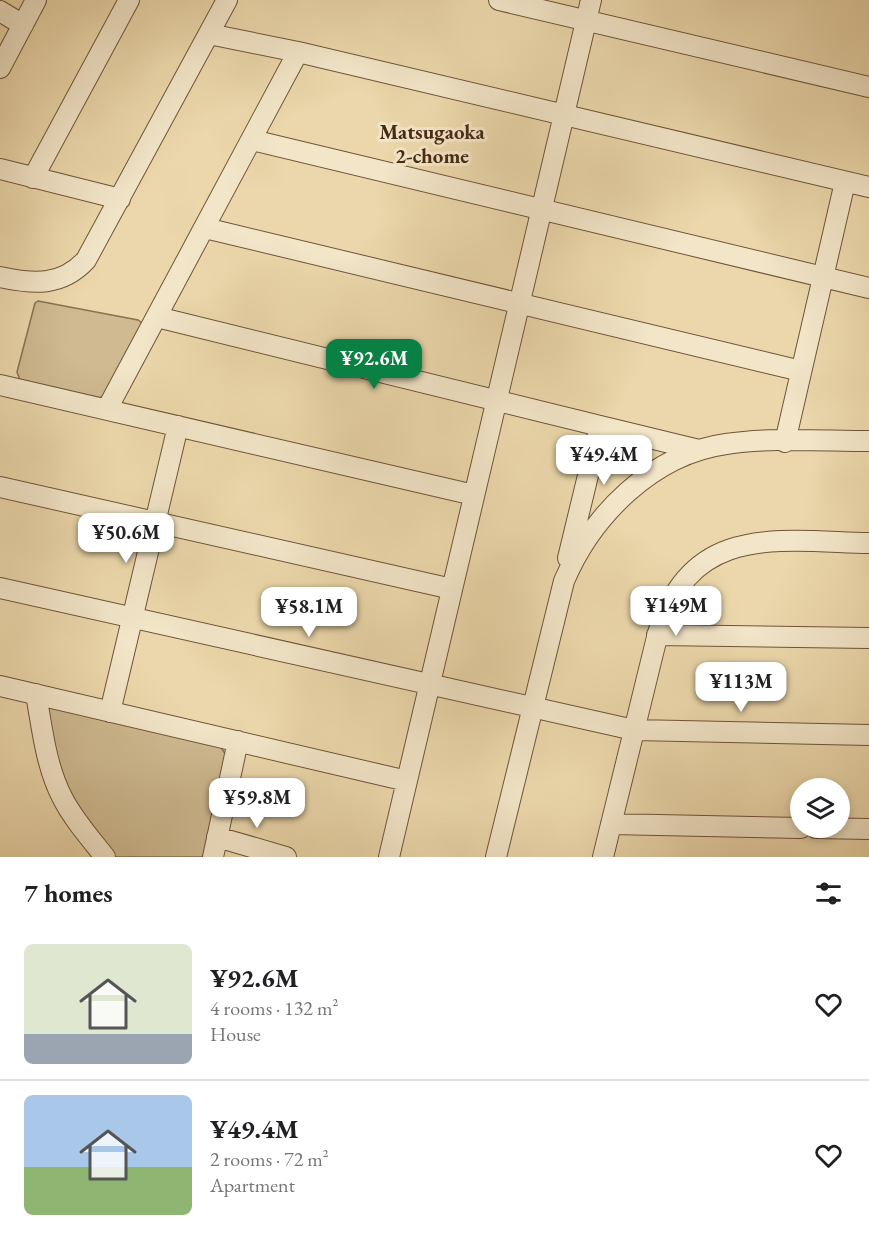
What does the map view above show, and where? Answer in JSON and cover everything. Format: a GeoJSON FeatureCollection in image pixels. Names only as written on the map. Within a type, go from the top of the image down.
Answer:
{"type":"FeatureCollection","features":[{"type":"Feature","properties":{"kind":"street"},"geometry":{"type":"LineString","coordinates":[[0,68],[36,0]]}},
{"type":"Feature","properties":{"kind":"street"},"geometry":{"type":"LineString","coordinates":[[33,178],[129,0]]}},
{"type":"Feature","properties":{"kind":"street"},"geometry":{"type":"LineString","coordinates":[[0,276],[24,282],[45,283],[63,278],[80,267],[92,251],[227,0]]}},
{"type":"Feature","properties":{"kind":"street"},"geometry":{"type":"LineString","coordinates":[[499,0],[869,87]]}},
{"type":"Feature","properties":{"kind":"street"},"geometry":{"type":"LineString","coordinates":[[388,857],[591,0]]}},
{"type":"Feature","properties":{"kind":"street"},"geometry":{"type":"LineString","coordinates":[[0,11],[23,25]]}},
{"type":"Feature","properties":{"kind":"street"},"geometry":{"type":"LineString","coordinates":[[209,34],[298,52],[869,187]]}},
{"type":"Feature","properties":{"kind":"street"},"geometry":{"type":"LineString","coordinates":[[107,409],[298,52]]}},
{"type":"Feature","properties":{"kind":"street"},"geometry":{"type":"LineString","coordinates":[[252,140],[869,288]]}},
{"type":"Feature","properties":{"kind":"street"},"geometry":{"type":"LineString","coordinates":[[0,170],[120,199]]}},
{"type":"Feature","properties":{"kind":"street"},"geometry":{"type":"LineString","coordinates":[[785,442],[845,182]]}},
{"type":"Feature","properties":{"kind":"street"},"geometry":{"type":"LineString","coordinates":[[205,228],[801,371]]}},
{"type":"Feature","properties":{"kind":"street"},"geometry":{"type":"LineString","coordinates":[[157,318],[699,450]]}},
{"type":"Feature","properties":{"kind":"street"},"geometry":{"type":"LineString","coordinates":[[0,385],[474,495]]}},
{"type":"Feature","properties":{"kind":"street"},"geometry":{"type":"LineString","coordinates":[[110,711],[178,426]]}},
{"type":"Feature","properties":{"kind":"street"},"geometry":{"type":"LineString","coordinates":[[496,857],[600,426]]}},
{"type":"Feature","properties":{"kind":"street"},"geometry":{"type":"LineString","coordinates":[[558,601],[568,571],[583,545],[601,521],[624,496],[661,467],[699,450],[736,442],[869,441]]}},
{"type":"Feature","properties":{"kind":"street"},"geometry":{"type":"LineString","coordinates":[[0,487],[452,589]]}},
{"type":"Feature","properties":{"kind":"street"},"geometry":{"type":"LineString","coordinates":[[603,857],[657,635],[667,607],[682,584],[702,563],[723,551],[743,544],[768,541],[869,543]]}},
{"type":"Feature","properties":{"kind":"street"},"geometry":{"type":"LineString","coordinates":[[0,588],[634,730],[869,735]]}},
{"type":"Feature","properties":{"kind":"street"},"geometry":{"type":"LineString","coordinates":[[657,635],[869,638]]}},
{"type":"Feature","properties":{"kind":"street"},"geometry":{"type":"LineString","coordinates":[[0,686],[407,781]]}},
{"type":"Feature","properties":{"kind":"street"},"geometry":{"type":"LineString","coordinates":[[36,694],[45,742],[59,791],[72,815],[105,857]]}},
{"type":"Feature","properties":{"kind":"street"},"geometry":{"type":"LineString","coordinates":[[213,857],[238,741]]}},
{"type":"Feature","properties":{"kind":"street"},"geometry":{"type":"LineString","coordinates":[[611,824],[790,828]]}},
{"type":"Feature","properties":{"kind":"street"},"geometry":{"type":"LineString","coordinates":[[850,829],[869,829]]}},
{"type":"Feature","properties":{"kind":"street"},"geometry":{"type":"LineString","coordinates":[[218,837],[286,857]]}},
{"type":"Feature","properties":{"kind":"shaded area"},"geometry":{"type":"Polygon","coordinates":[[[38,301],[138,320],[142,323],[104,396],[96,399],[20,380],[17,372],[35,303],[38,301]]]}},
{"type":"Feature","properties":{"kind":"shaded area"},"geometry":{"type":"Polygon","coordinates":[[[50,704],[220,746],[226,755],[203,857],[112,857],[65,793],[44,709],[50,704]]]}},
{"type":"Feature","properties":{"kind":"district","name":"Matsugaoka 2-chome"},"geometry":{"type":"Point","coordinates":[432,143]}}]}
